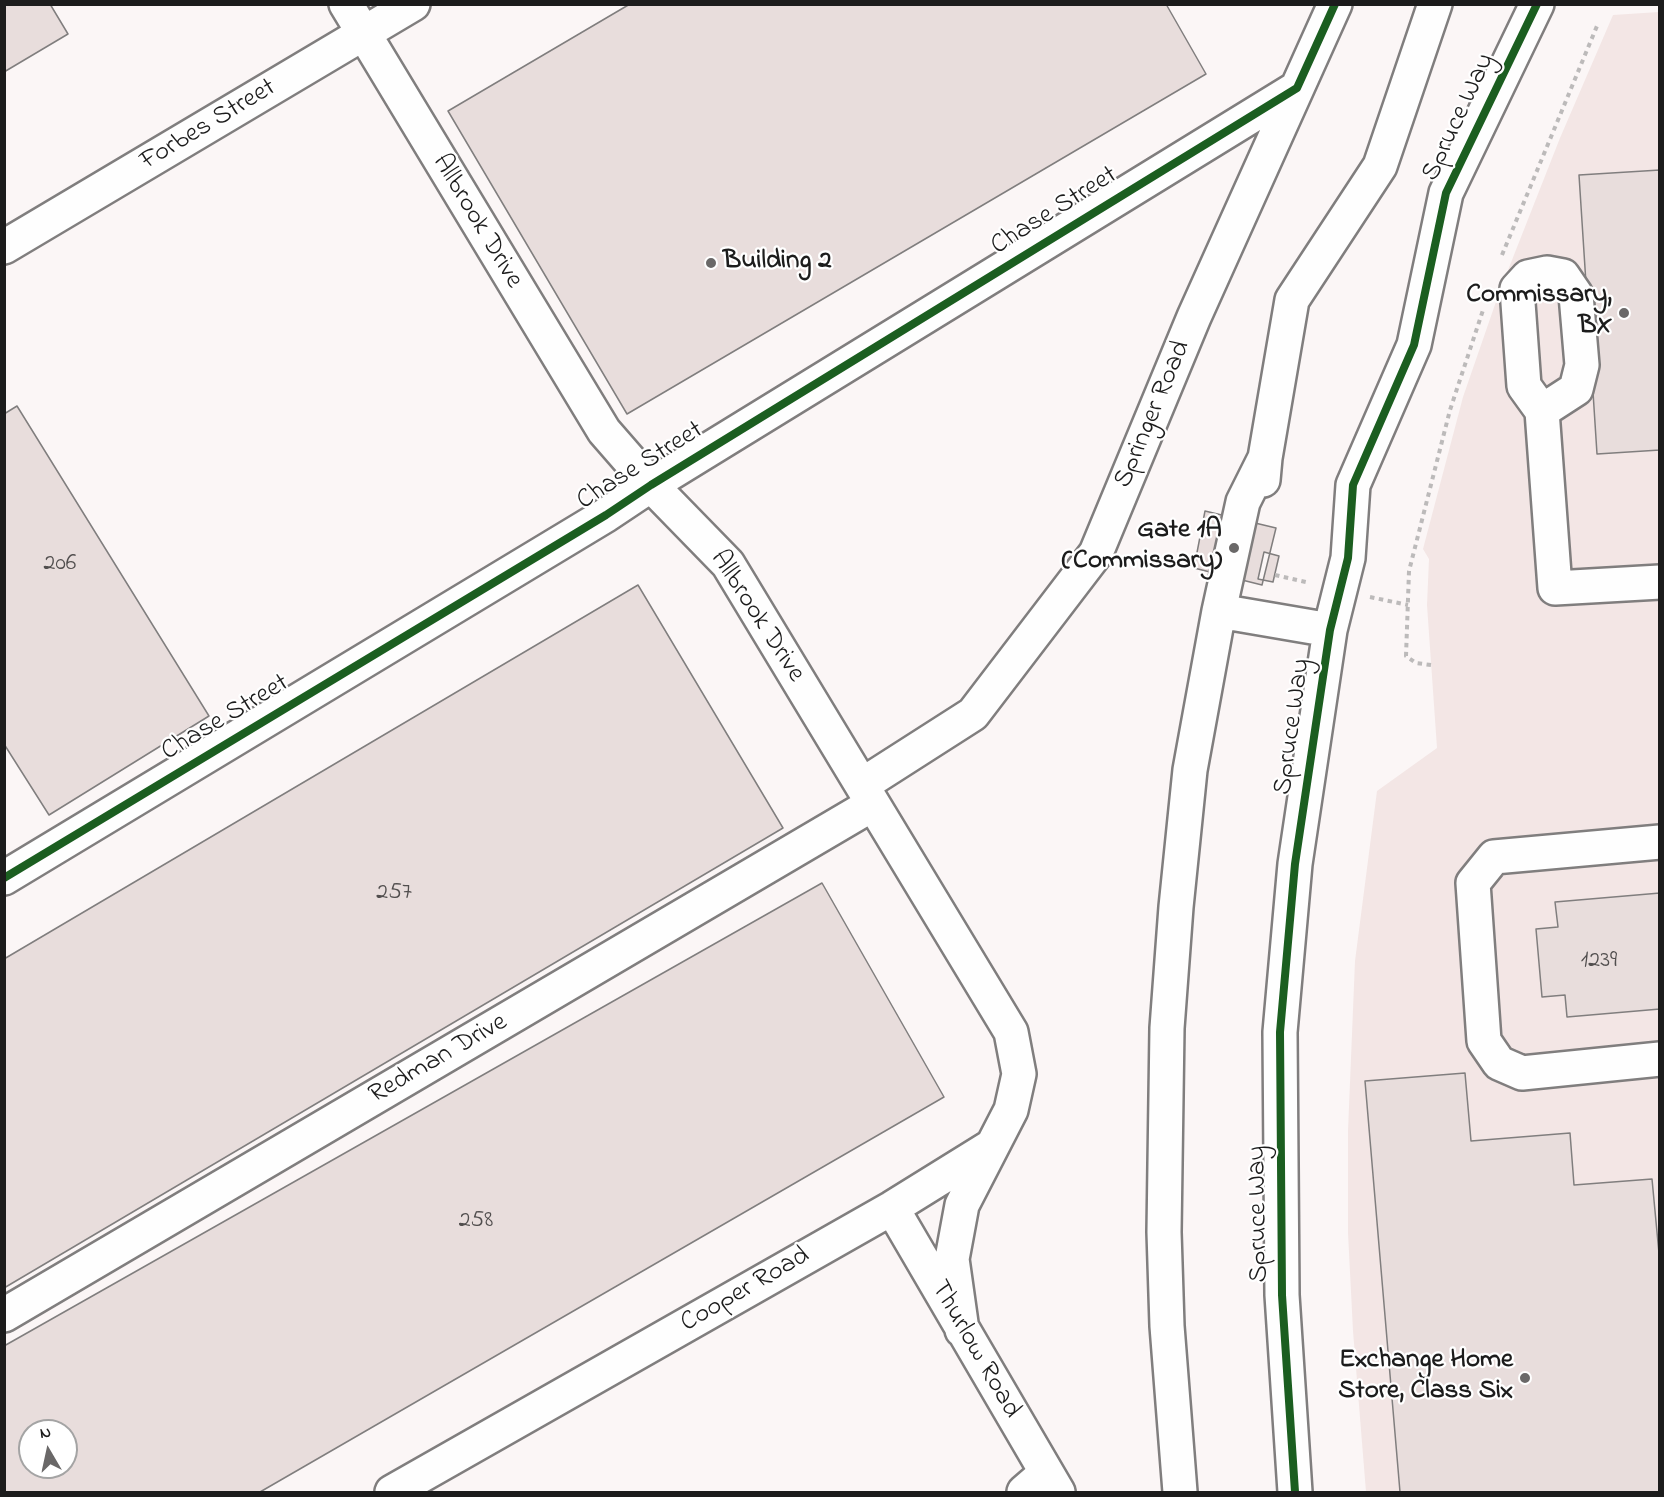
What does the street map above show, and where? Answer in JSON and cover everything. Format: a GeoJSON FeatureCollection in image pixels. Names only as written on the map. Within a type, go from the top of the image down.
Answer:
{"type":"FeatureCollection","features":[{"type":"Feature","properties":{"kind":"street","name":"Allbrook Drive"},"geometry":{"type":"LineString","coordinates":[[346,4],[604,431],[651,485],[728,564],[1011,1032],[1019,1074],[1011,1110],[994,1145]]}},
{"type":"Feature","properties":{"kind":"street","name":"Forbes Street"},"geometry":{"type":"LineString","coordinates":[[4,247],[413,4]]}},
{"type":"Feature","properties":{"kind":"street","name":"Springer Road"},"geometry":{"type":"LineString","coordinates":[[867,794],[973,714],[1096,553],[1194,317],[1335,4]]}},
{"type":"Feature","properties":{"kind":"street","name":"Spruce Way"},"geometry":{"type":"LineString","coordinates":[[1219,612],[1242,502],[1265,458],[1292,300],[1380,166],[1434,4]]}},
{"type":"Feature","properties":{"kind":"street","name":"Spruce Way"},"geometry":{"type":"LineString","coordinates":[[1295,1492],[1282,1295],[1280,1032],[1295,864],[1330,630],[1348,558],[1353,485],[1414,345],[1446,193],[1537,4]]}},
{"type":"Feature","properties":{"kind":"street","name":"Chase Street"},"geometry":{"type":"LineString","coordinates":[[4,878],[596,521],[1297,88]]}},
{"type":"Feature","properties":{"kind":"street"},"geometry":{"type":"LineString","coordinates":[[1542,411],[1555,588],[1659,582]]}},
{"type":"Feature","properties":{"kind":"street"},"geometry":{"type":"LineString","coordinates":[[1180,1492],[1169,1361],[1164,1244],[1167,1028],[1190,770],[1219,612],[1330,630]]}},
{"type":"Feature","properties":{"kind":"street","name":"Redman Drive"},"geometry":{"type":"LineString","coordinates":[[4,1315],[867,794]]}},
{"type":"Feature","properties":{"kind":"street"},"geometry":{"type":"LineString","coordinates":[[1659,842],[1494,857],[1473,883],[1484,1041],[1499,1063],[1522,1073],[1659,1059]]}},
{"type":"Feature","properties":{"kind":"street"},"geometry":{"type":"LineString","coordinates":[[962,1330],[952,1258],[962,1205],[994,1145]]}},
{"type":"Feature","properties":{"kind":"street","name":"Cooper Road"},"geometry":{"type":"LineString","coordinates":[[410,1488],[892,1208],[994,1145]]}},
{"type":"Feature","properties":{"kind":"street","name":"Thurlow Road"},"geometry":{"type":"LineString","coordinates":[[892,1208],[962,1330],[1043,1486]]}},
{"type":"Feature","properties":{"kind":"path"},"geometry":{"type":"LineString","coordinates":[[1498,265],[1597,26]]}},
{"type":"Feature","properties":{"kind":"path"},"geometry":{"type":"LineString","coordinates":[[1431,665],[1416,663],[1406,656],[1409,571],[1450,410],[1487,298]]}},
{"type":"Feature","properties":{"kind":"shaded area"},"geometry":{"type":"Polygon","coordinates":[[[1659,12],[1659,1492],[1366,1492],[1353,1331],[1348,1233],[1348,1131],[1355,961],[1377,791],[1437,748],[1427,605],[1429,559],[1423,549],[1463,397],[1499,293],[1560,138],[1613,15],[1659,12]]]}},
{"type":"Feature","properties":{"kind":"building"},"geometry":{"type":"Polygon","coordinates":[[[4,4],[50,4],[68,34],[4,72],[4,4]]]}},
{"type":"Feature","properties":{"kind":"building","name":"Building 2"},"geometry":{"type":"Polygon","coordinates":[[[630,4],[1166,4],[1206,74],[627,414],[448,111],[630,4]]]}},
{"type":"Feature","properties":{"kind":"building","name":"Commissary, BX"},"geometry":{"type":"Polygon","coordinates":[[[1660,170],[1660,450],[1597,454],[1579,175],[1660,170]]]}},
{"type":"Feature","properties":{"kind":"building"},"geometry":{"type":"Polygon","coordinates":[[[17,406],[209,716],[49,815],[4,744],[4,414],[17,406]]]}},
{"type":"Feature","properties":{"kind":"building","name":"Gate 1A (Commissary)"},"geometry":{"type":"Polygon","coordinates":[[[1205,511],[1276,528],[1262,585],[1194,568],[1205,511]]]}},
{"type":"Feature","properties":{"kind":"building"},"geometry":{"type":"Polygon","coordinates":[[[1264,552],[1279,556],[1273,582],[1258,579],[1264,552]]]}},
{"type":"Feature","properties":{"kind":"building"},"geometry":{"type":"Polygon","coordinates":[[[638,585],[783,828],[4,1288],[4,959],[638,585]]]}},
{"type":"Feature","properties":{"kind":"building"},"geometry":{"type":"Polygon","coordinates":[[[822,883],[944,1097],[260,1492],[4,1492],[4,1346],[822,883]]]}},
{"type":"Feature","properties":{"kind":"building"},"geometry":{"type":"Polygon","coordinates":[[[1660,893],[1660,1009],[1567,1017],[1565,995],[1542,997],[1536,929],[1558,927],[1555,902],[1660,893]]]}},
{"type":"Feature","properties":{"kind":"building","name":"Exchange Home Store, Class Six"},"geometry":{"type":"Polygon","coordinates":[[[1465,1073],[1471,1141],[1570,1133],[1574,1185],[1652,1179],[1660,1264],[1660,1492],[1400,1492],[1365,1081],[1465,1073]]]}},
{"type":"Feature","properties":{"kind":"cycle path"},"geometry":{"type":"LineString","coordinates":[[4,878],[606,515],[651,485],[1297,88],[1335,4]]}},
{"type":"Feature","properties":{"kind":"cycle path"},"geometry":{"type":"LineString","coordinates":[[1295,1492],[1282,1295],[1280,1032],[1295,864],[1330,630],[1348,558],[1353,485],[1414,345],[1446,193],[1537,4]]}},
{"type":"Feature","properties":{"kind":"place","name":"Building 2"},"geometry":{"type":"Point","coordinates":[711,263]}},
{"type":"Feature","properties":{"kind":"place","name":"Commissary, BX"},"geometry":{"type":"Point","coordinates":[1624,313]}},
{"type":"Feature","properties":{"kind":"place","name":"Gate 1A (Commissary)"},"geometry":{"type":"Point","coordinates":[1234,548]}},
{"type":"Feature","properties":{"kind":"place","name":"Exchange Home Store, Class Six"},"geometry":{"type":"Point","coordinates":[1525,1378]}}]}
